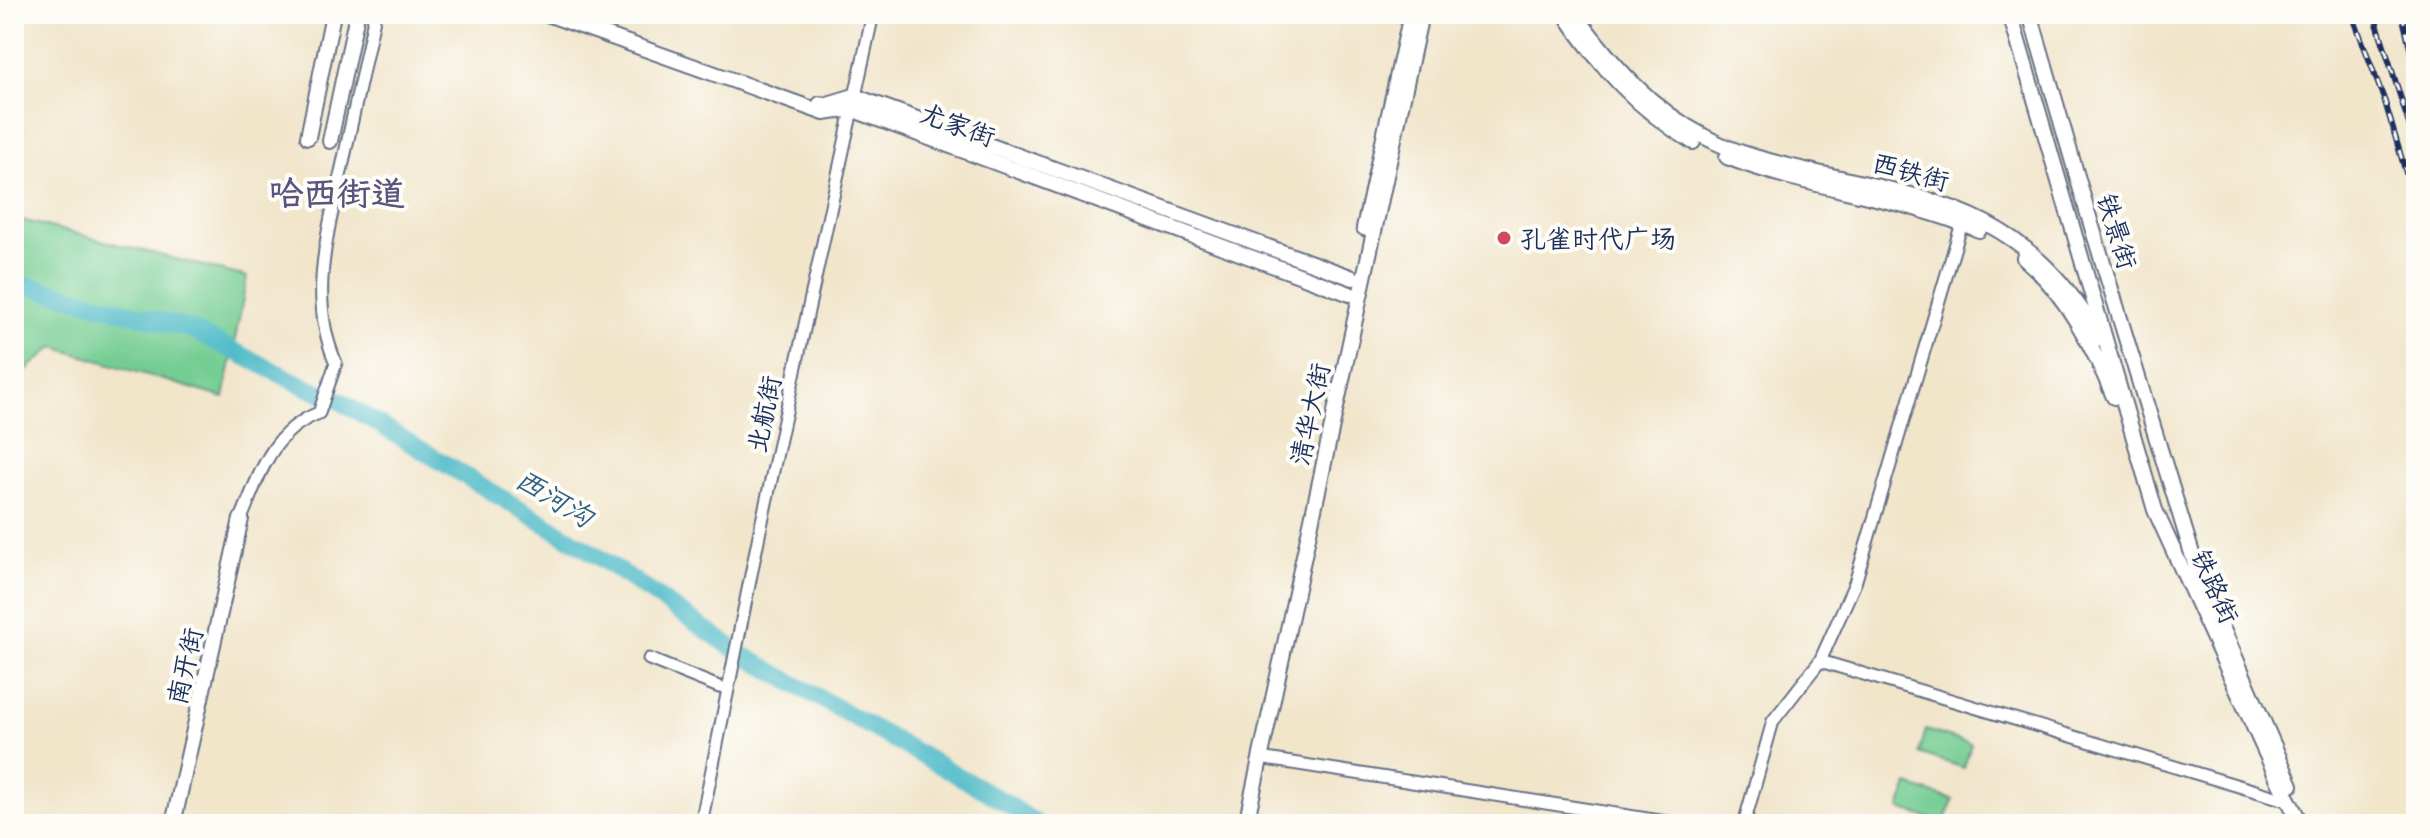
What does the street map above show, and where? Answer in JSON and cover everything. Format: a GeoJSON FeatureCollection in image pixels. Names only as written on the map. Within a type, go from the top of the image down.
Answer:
{"type":"FeatureCollection","features":[{"type":"Feature","properties":{"kind":"main road"},"geometry":{"type":"LineString","coordinates":[[308,137],[333,14]]}},
{"type":"Feature","properties":{"kind":"main road"},"geometry":{"type":"LineString","coordinates":[[330,141],[357,14]]}},
{"type":"Feature","properties":{"kind":"main road","name":"尤家街"},"geometry":{"type":"LineString","coordinates":[[547,14],[824,113],[852,103],[1350,294]]}},
{"type":"Feature","properties":{"kind":"main road","name":"尤家街"},"geometry":{"type":"LineString","coordinates":[[570,14],[824,105],[852,103],[1353,278]]}},
{"type":"Feature","properties":{"kind":"main road","name":"清华大街"},"geometry":{"type":"LineString","coordinates":[[1237,824],[1411,14]]}},
{"type":"Feature","properties":{"kind":"main road","name":"清华大街"},"geometry":{"type":"LineString","coordinates":[[1246,824],[1421,14]]}},
{"type":"Feature","properties":{"kind":"main road","name":"西铁街"},"geometry":{"type":"LineString","coordinates":[[1565,14],[1590,51],[1629,95],[1662,123],[1694,142],[1762,169],[1914,207],[1962,223],[1990,235],[2020,256],[2054,290],[2095,355],[2139,454]]}},
{"type":"Feature","properties":{"kind":"main road","name":"西铁街"},"geometry":{"type":"LineString","coordinates":[[1575,14],[1612,62],[1644,95],[1709,140],[1781,164],[1936,201],[2012,238],[2060,280],[2111,359],[2162,461]]}},
{"type":"Feature","properties":{"kind":"main road","name":"铁景街"},"geometry":{"type":"LineString","coordinates":[[2010,14],[2111,359]]}},
{"type":"Feature","properties":{"kind":"main road","name":"铁景街"},"geometry":{"type":"LineString","coordinates":[[2030,14],[2162,461]]}},
{"type":"Feature","properties":{"kind":"main road","name":"铁路街"},"geometry":{"type":"LineString","coordinates":[[2111,359],[2155,510],[2301,824]]}},
{"type":"Feature","properties":{"kind":"main road","name":"铁路街"},"geometry":{"type":"LineString","coordinates":[[2162,461],[2197,570],[2298,803],[2310,824]]}},
{"type":"Feature","properties":{"kind":"main road","name":"南开街"},"geometry":{"type":"LineString","coordinates":[[173,824],[241,519]]}},
{"type":"Feature","properties":{"kind":"street"},"geometry":{"type":"LineString","coordinates":[[241,519],[271,449],[304,419],[319,413],[336,363],[325,331],[321,267],[375,14]]}},
{"type":"Feature","properties":{"kind":"street","name":"北航街"},"geometry":{"type":"LineString","coordinates":[[701,824],[757,542],[873,14]]}},
{"type":"Feature","properties":{"kind":"street"},"geometry":{"type":"LineString","coordinates":[[1744,824],[1773,721],[1820,661],[1855,583],[1962,223]]}},
{"type":"Feature","properties":{"kind":"street"},"geometry":{"type":"LineString","coordinates":[[649,659],[719,687]]}},
{"type":"Feature","properties":{"kind":"street"},"geometry":{"type":"LineString","coordinates":[[1820,661],[2289,801]]}},
{"type":"Feature","properties":{"kind":"street"},"geometry":{"type":"LineString","coordinates":[[1260,758],[1679,824]]}},
{"type":"Feature","properties":{"kind":"green space"},"geometry":{"type":"Polygon","coordinates":[[[14,218],[247,277],[224,398],[54,347],[26,370],[14,364],[14,218]]]}},
{"type":"Feature","properties":{"kind":"green space"},"geometry":{"type":"Polygon","coordinates":[[[1926,730],[1971,744],[1964,768],[1919,753],[1926,730]]]}},
{"type":"Feature","properties":{"kind":"green space"},"geometry":{"type":"Polygon","coordinates":[[[1908,785],[1953,800],[1945,823],[1900,809],[1908,785]]]}},
{"type":"Feature","properties":{"kind":"waterway","name":"西河沟"},"geometry":{"type":"LineString","coordinates":[[14,282],[190,329],[308,388],[335,398],[587,549],[743,655],[1003,801],[1037,824]]}},
{"type":"Feature","properties":{"kind":"railway"},"geometry":{"type":"LineString","coordinates":[[2352,14],[2385,102],[2416,207]]}},
{"type":"Feature","properties":{"kind":"railway"},"geometry":{"type":"LineString","coordinates":[[2374,14],[2416,146]]}},
{"type":"Feature","properties":{"kind":"railway"},"geometry":{"type":"LineString","coordinates":[[2402,14],[2416,73]]}},
{"type":"Feature","properties":{"kind":"place","name":"孔雀时代广场"},"geometry":{"type":"Point","coordinates":[1504,238]}},
{"type":"Feature","properties":{"kind":"district","name":"哈西街道"},"geometry":{"type":"Point","coordinates":[337,191]}}]}
